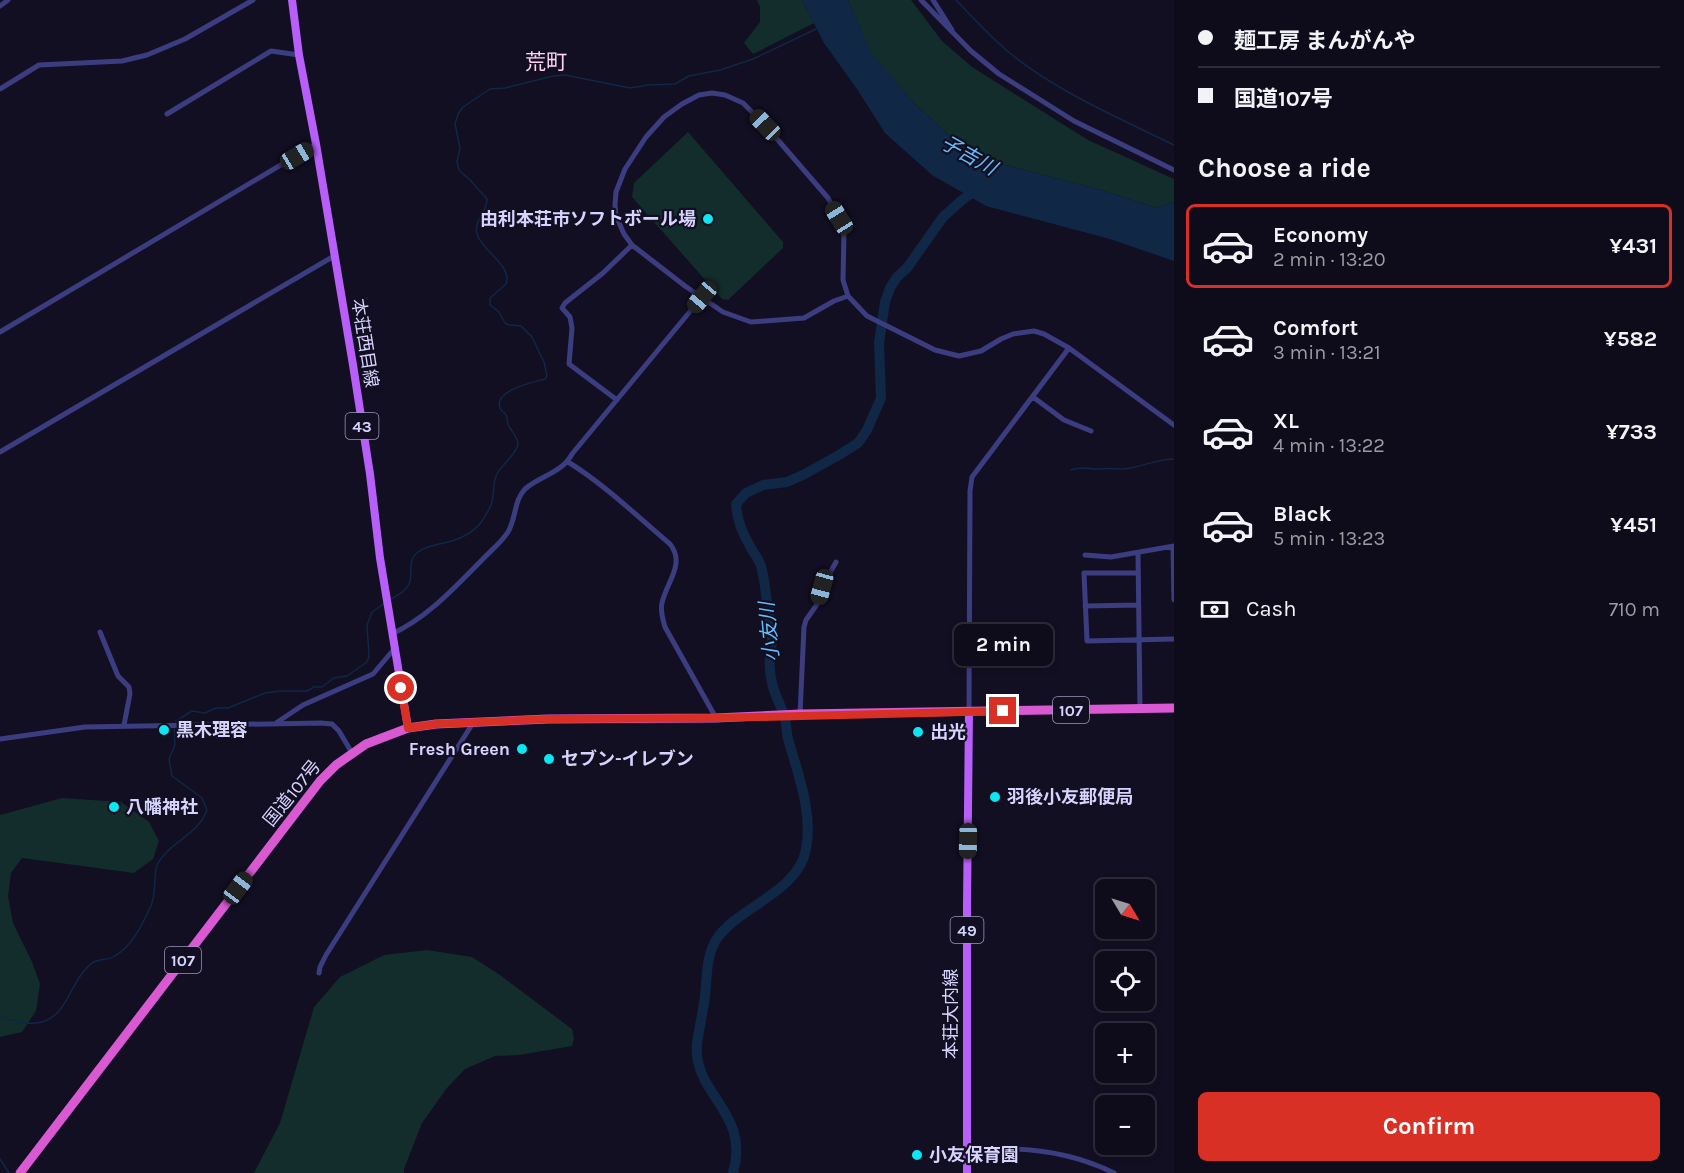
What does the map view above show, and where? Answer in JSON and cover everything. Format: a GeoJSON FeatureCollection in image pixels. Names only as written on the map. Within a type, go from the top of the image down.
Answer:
{"type":"FeatureCollection","features":[{"type":"Feature","properties":{"kind":"highway","name":"国道107号"},"geometry":{"type":"LineString","coordinates":[[20,1173],[320,781],[352,753],[380,738],[408,728],[436,724],[548,719],[716,718],[1174,708]]}},
{"type":"Feature","properties":{"kind":"main road","name":"本荘西目線"},"geometry":{"type":"LineString","coordinates":[[292,0],[299,55],[316,144],[370,474],[387,602],[408,728]]}},
{"type":"Feature","properties":{"kind":"main road","name":"本荘大内線"},"geometry":{"type":"LineString","coordinates":[[968,1173],[969,712]]}},
{"type":"Feature","properties":{"kind":"street"},"geometry":{"type":"LineString","coordinates":[[0,6],[8,0]]}},
{"type":"Feature","properties":{"kind":"street"},"geometry":{"type":"LineString","coordinates":[[0,90],[39,66],[122,61],[147,55],[185,39],[253,0]]}},
{"type":"Feature","properties":{"kind":"street"},"geometry":{"type":"LineString","coordinates":[[921,0],[956,36],[999,74],[1074,121],[1174,170]]}},
{"type":"Feature","properties":{"kind":"street"},"geometry":{"type":"LineString","coordinates":[[933,0],[956,36]]}},
{"type":"Feature","properties":{"kind":"street"},"geometry":{"type":"LineString","coordinates":[[167,114],[271,51],[299,55]]}},
{"type":"Feature","properties":{"kind":"street"},"geometry":{"type":"LineString","coordinates":[[848,296],[804,318],[751,322],[723,312],[632,244],[620,226],[615,205],[616,192],[626,169],[646,137],[664,117],[699,95],[712,93],[724,95],[743,103],[828,198],[844,232],[843,280],[848,296],[867,316],[935,350],[959,356],[981,351],[1013,334],[1034,331],[1069,348],[1174,425]]}},
{"type":"Feature","properties":{"kind":"street"},"geometry":{"type":"LineString","coordinates":[[0,332],[316,144]]}},
{"type":"Feature","properties":{"kind":"street"},"geometry":{"type":"LineString","coordinates":[[617,400],[569,364],[572,328],[570,317],[562,308],[565,303],[603,273],[632,244]]}},
{"type":"Feature","properties":{"kind":"street"},"geometry":{"type":"LineString","coordinates":[[0,452],[334,256]]}},
{"type":"Feature","properties":{"kind":"street"},"geometry":{"type":"LineString","coordinates":[[392,634],[425,615],[508,532],[525,490],[568,462],[572,454],[702,297]]}},
{"type":"Feature","properties":{"kind":"street"},"geometry":{"type":"LineString","coordinates":[[969,712],[970,491],[972,477],[1069,348]]}},
{"type":"Feature","properties":{"kind":"street"},"geometry":{"type":"LineString","coordinates":[[1032,398],[1064,420],[1091,431]]}},
{"type":"Feature","properties":{"kind":"street"},"geometry":{"type":"LineString","coordinates":[[568,462],[583,471],[631,510],[675,551],[675,568],[662,604],[665,627],[716,718]]}},
{"type":"Feature","properties":{"kind":"street"},"geometry":{"type":"LineString","coordinates":[[1085,555],[1111,557],[1173,547],[1174,600]]}},
{"type":"Feature","properties":{"kind":"street"},"geometry":{"type":"LineString","coordinates":[[1138,553],[1140,708]]}},
{"type":"Feature","properties":{"kind":"street"},"geometry":{"type":"LineString","coordinates":[[796,715],[804,627],[818,603],[822,587],[836,562]]}},
{"type":"Feature","properties":{"kind":"street"},"geometry":{"type":"LineString","coordinates":[[1138,573],[1084,573],[1087,641],[1174,639]]}},
{"type":"Feature","properties":{"kind":"street"},"geometry":{"type":"LineString","coordinates":[[1085,606],[1138,605]]}},
{"type":"Feature","properties":{"kind":"street"},"geometry":{"type":"LineString","coordinates":[[100,632],[118,676],[129,687],[130,694],[124,725]]}},
{"type":"Feature","properties":{"kind":"street"},"geometry":{"type":"LineString","coordinates":[[275,723],[303,705],[373,674],[394,648]]}},
{"type":"Feature","properties":{"kind":"street"},"geometry":{"type":"LineString","coordinates":[[0,739],[85,727],[124,725],[321,723],[332,724],[352,753]]}},
{"type":"Feature","properties":{"kind":"street"},"geometry":{"type":"LineString","coordinates":[[319,973],[326,955],[473,723]]}},
{"type":"Feature","properties":{"kind":"street"},"geometry":{"type":"LineString","coordinates":[[986,1149],[1028,1149],[1080,1158],[1114,1173]]}},
{"type":"Feature","properties":{"kind":"green space"},"geometry":{"type":"Polygon","coordinates":[[[757,0],[802,0],[814,23],[753,54],[744,43],[760,22],[760,7],[757,0]]]}},
{"type":"Feature","properties":{"kind":"green space"},"geometry":{"type":"Polygon","coordinates":[[[848,0],[911,0],[942,41],[972,67],[1088,140],[1174,179],[1174,202],[1157,208],[1101,190],[971,156],[914,103],[870,53],[848,0]]]}},
{"type":"Feature","properties":{"kind":"green space","name":"由利本荘市ソフトボール場"},"geometry":{"type":"Polygon","coordinates":[[[688,132],[783,242],[783,248],[728,300],[722,299],[632,197],[634,183],[688,132]]]}},
{"type":"Feature","properties":{"kind":"green space"},"geometry":{"type":"Polygon","coordinates":[[[62,798],[121,802],[149,822],[159,841],[153,859],[134,873],[22,858],[11,873],[8,896],[13,923],[40,984],[36,1011],[22,1032],[0,1037],[0,815],[62,798]]]}},
{"type":"Feature","properties":{"kind":"green space"},"geometry":{"type":"Polygon","coordinates":[[[427,950],[472,957],[500,975],[572,1029],[574,1039],[572,1046],[519,1055],[495,1056],[465,1069],[447,1088],[422,1123],[404,1173],[254,1173],[280,1123],[314,1007],[340,977],[384,955],[427,950]]]}},
{"type":"Feature","properties":{"kind":"water","name":"子吉川"},"geometry":{"type":"Polygon","coordinates":[[[802,0],[848,0],[871,53],[914,103],[971,156],[1101,190],[1157,208],[1174,202],[1174,261],[1110,239],[986,206],[932,175],[885,133],[824,43],[802,0]]]}},
{"type":"Feature","properties":{"kind":"waterway"},"geometry":{"type":"LineString","coordinates":[[956,0],[1005,49],[1024,64],[1086,102],[1174,145]]}},
{"type":"Feature","properties":{"kind":"waterway"},"geometry":{"type":"LineString","coordinates":[[391,599],[407,587],[410,581],[411,563],[418,552],[463,537],[482,521],[491,505],[497,474],[518,444],[508,425],[506,415],[500,408],[500,402],[503,396],[516,388],[545,379],[547,376],[544,362],[532,337],[521,326],[505,323],[499,312],[490,305],[490,298],[506,284],[507,277],[501,265],[477,234],[477,225],[487,199],[459,170],[457,162],[460,148],[455,124],[463,107],[490,89],[505,88],[553,76],[565,75],[630,88],[675,84],[689,76],[720,70],[753,59],[816,29]]}},
{"type":"Feature","properties":{"kind":"waterway","name":"小友川"},"geometry":{"type":"LineString","coordinates":[[733,1173],[736,1152],[734,1134],[728,1118],[703,1077],[698,1061],[697,1043],[708,961],[718,937],[728,926],[793,876],[801,864],[808,835],[808,821],[800,779],[788,739],[785,719],[771,680],[772,631],[762,571],[742,531],[736,504],[746,493],[763,485],[787,482],[803,475],[858,443],[867,430],[881,398],[879,343],[885,302],[890,288],[943,217],[979,188]]}},
{"type":"Feature","properties":{"kind":"waterway"},"geometry":{"type":"LineString","coordinates":[[1071,470],[1123,469],[1174,459]]}},
{"type":"Feature","properties":{"kind":"waterway"},"geometry":{"type":"LineString","coordinates":[[176,721],[192,711],[205,713],[216,708],[228,708],[265,693],[307,691],[314,687],[322,687],[334,678],[347,676],[367,662],[369,656],[367,625],[372,612],[385,603]]}},
{"type":"Feature","properties":{"kind":"waterway"},"geometry":{"type":"LineString","coordinates":[[0,1017],[33,1023],[39,1023],[52,1017],[62,1007],[88,966],[121,952],[140,928],[152,902],[158,863],[169,849],[197,826],[207,810],[202,798],[172,776],[169,759],[175,745],[174,729]]}},
{"type":"Feature","properties":{"kind":"waterway"},"geometry":{"type":"LineString","coordinates":[[0,1159],[9,1173]]}},
{"type":"Feature","properties":{"kind":"place","name":"由利本荘市ソフトボール場"},"geometry":{"type":"Point","coordinates":[708,219]}},
{"type":"Feature","properties":{"kind":"place","name":"黒木理容"},"geometry":{"type":"Point","coordinates":[164,730]}},
{"type":"Feature","properties":{"kind":"place","name":"出光"},"geometry":{"type":"Point","coordinates":[918,732]}},
{"type":"Feature","properties":{"kind":"place","name":"Fresh Green"},"geometry":{"type":"Point","coordinates":[522,749]}},
{"type":"Feature","properties":{"kind":"place","name":"セブン-イレブン"},"geometry":{"type":"Point","coordinates":[549,759]}},
{"type":"Feature","properties":{"kind":"place","name":"羽後小友郵便局"},"geometry":{"type":"Point","coordinates":[995,797]}},
{"type":"Feature","properties":{"kind":"place","name":"八幡神社"},"geometry":{"type":"Point","coordinates":[114,807]}},
{"type":"Feature","properties":{"kind":"place","name":"小友保育園"},"geometry":{"type":"Point","coordinates":[917,1155]}},
{"type":"Feature","properties":{"kind":"district","name":"荒町"},"geometry":{"type":"Point","coordinates":[546,62]}},
{"type":"Feature","properties":{"kind":"route"},"geometry":{"type":"LineString","coordinates":[[401,688],[408,728],[436,724],[548,719],[716,718],[800,714],[1003,711]]}}]}
